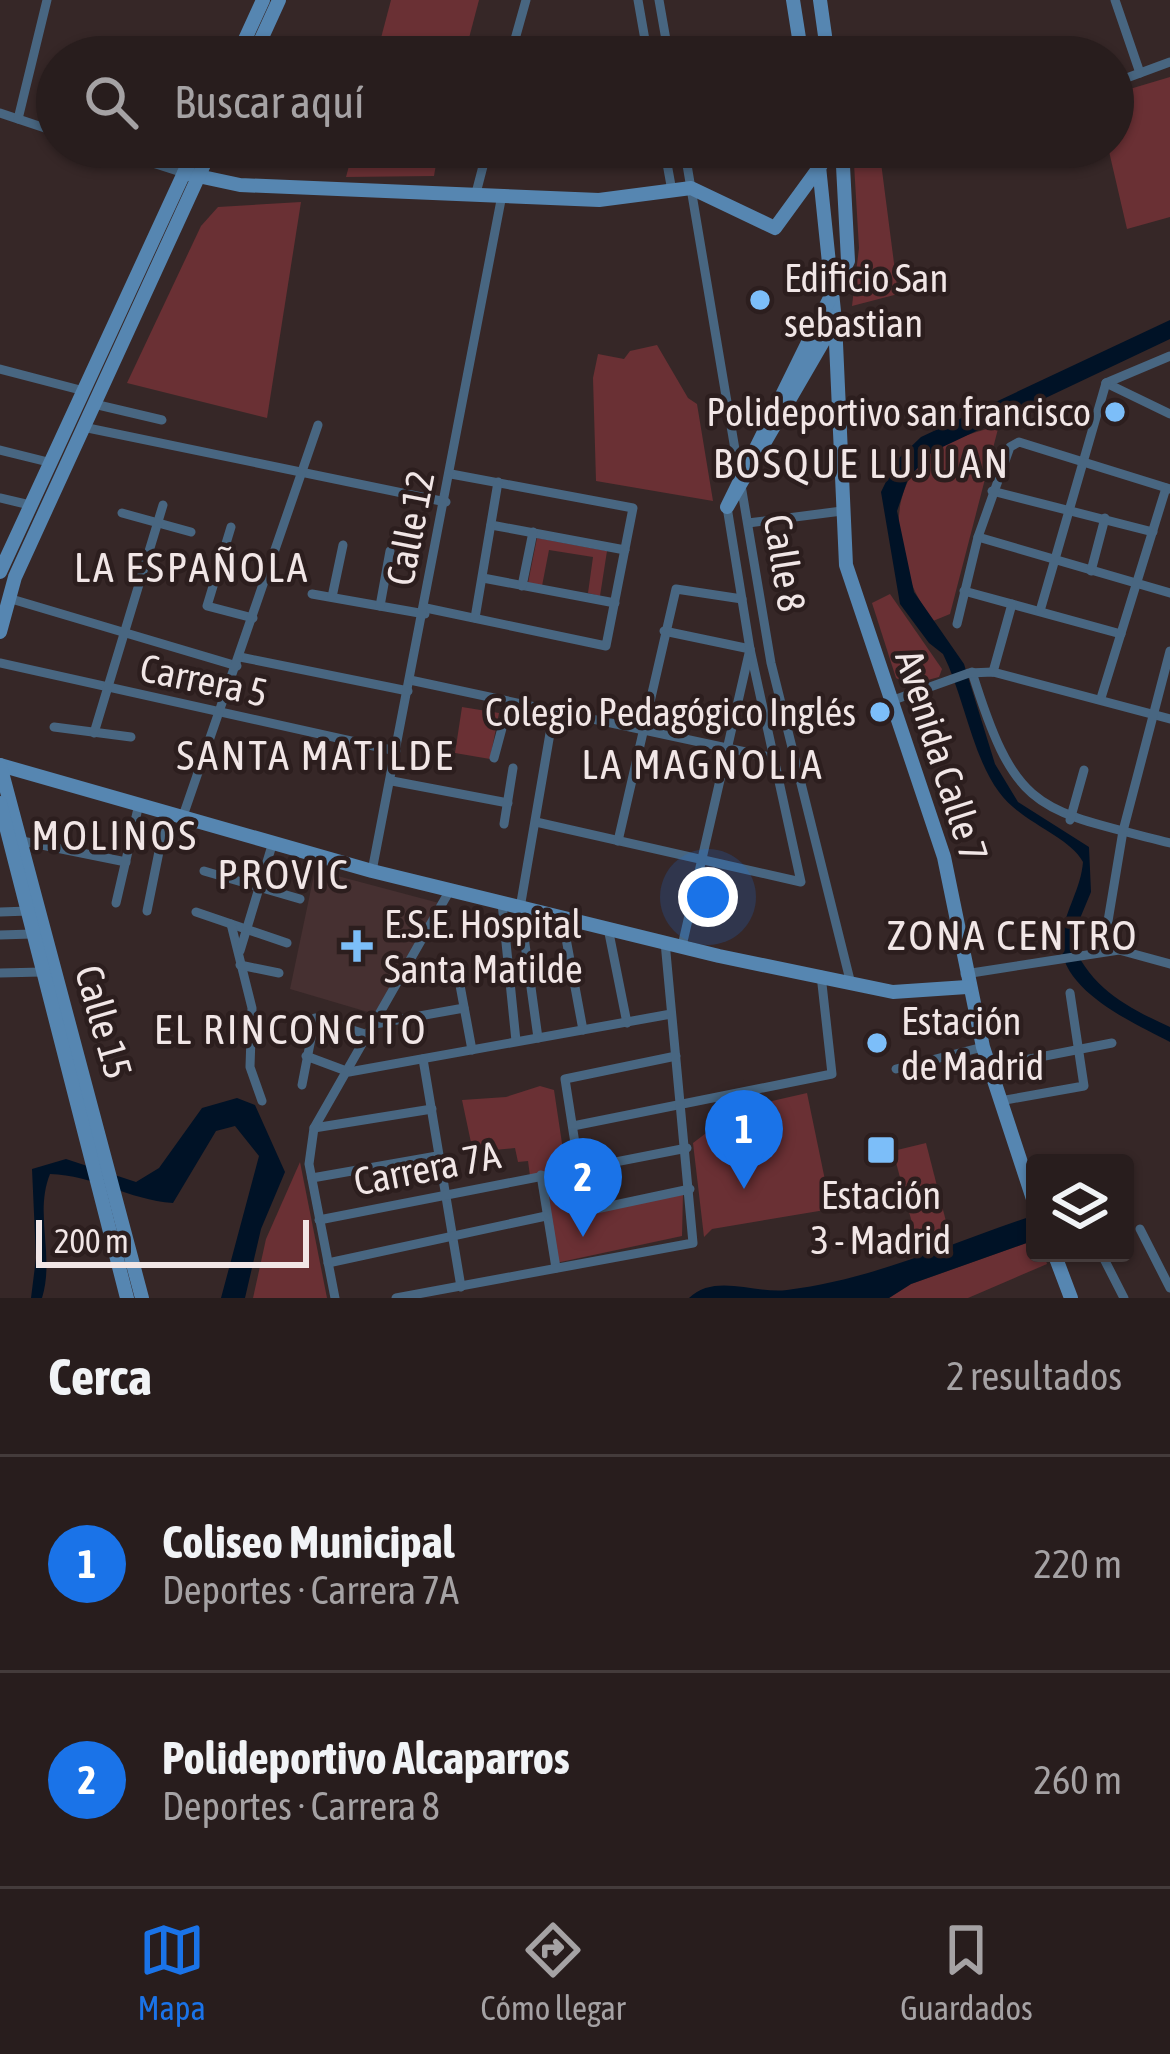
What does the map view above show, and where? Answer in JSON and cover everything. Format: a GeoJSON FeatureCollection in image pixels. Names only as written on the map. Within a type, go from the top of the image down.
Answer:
{"type":"FeatureCollection","features":[{"type":"Feature","properties":{"kind":"street"},"geometry":{"type":"LineString","coordinates":[[38,36],[47,0]]}},
{"type":"Feature","properties":{"kind":"street"},"geometry":{"type":"LineString","coordinates":[[247,36],[263,0]]}},
{"type":"Feature","properties":{"kind":"street"},"geometry":{"type":"LineString","coordinates":[[263,36],[279,0]]}},
{"type":"Feature","properties":{"kind":"street"},"geometry":{"type":"LineString","coordinates":[[517,36],[526,0]]}},
{"type":"Feature","properties":{"kind":"street"},"geometry":{"type":"LineString","coordinates":[[638,0],[645,36]]}},
{"type":"Feature","properties":{"kind":"street"},"geometry":{"type":"LineString","coordinates":[[659,0],[665,36]]}},
{"type":"Feature","properties":{"kind":"street"},"geometry":{"type":"LineString","coordinates":[[793,0],[799,36]]}},
{"type":"Feature","properties":{"kind":"street"},"geometry":{"type":"LineString","coordinates":[[820,0],[826,36]]}},
{"type":"Feature","properties":{"kind":"street"},"geometry":{"type":"LineString","coordinates":[[1115,0],[1127,36]]}},
{"type":"Feature","properties":{"kind":"street"},"geometry":{"type":"LineString","coordinates":[[18,119],[36,45]]}},
{"type":"Feature","properties":{"kind":"street"},"geometry":{"type":"LineString","coordinates":[[1134,56],[1140,74]]}},
{"type":"Feature","properties":{"kind":"street"},"geometry":{"type":"LineString","coordinates":[[1134,76],[1170,62]]}},
{"type":"Feature","properties":{"kind":"street"},"geometry":{"type":"LineString","coordinates":[[0,113],[36,125]]}},
{"type":"Feature","properties":{"kind":"street"},"geometry":{"type":"LineString","coordinates":[[165,168],[191,177],[599,200],[691,188],[776,228],[818,168]]}},
{"type":"Feature","properties":{"kind":"street"},"geometry":{"type":"LineString","coordinates":[[0,572],[48,462],[128,331],[192,168]]}},
{"type":"Feature","properties":{"kind":"street"},"geometry":{"type":"LineString","coordinates":[[0,632],[8,598],[83,427],[112,326],[197,168]]}},
{"type":"Feature","properties":{"kind":"street"},"geometry":{"type":"LineString","coordinates":[[476,193],[483,168]]}},
{"type":"Feature","properties":{"kind":"street"},"geometry":{"type":"LineString","coordinates":[[668,168],[672,191]]}},
{"type":"Feature","properties":{"kind":"street","name":"Calle 8"},"geometry":{"type":"LineString","coordinates":[[688,168],[771,663],[851,984]]}},
{"type":"Feature","properties":{"kind":"street","name":"Avenida Calle 7"},"geometry":{"type":"LineString","coordinates":[[819,168],[835,321],[846,565],[888,702],[944,857],[982,1046],[1026,1178]]}},
{"type":"Feature","properties":{"kind":"street"},"geometry":{"type":"LineString","coordinates":[[536,822],[801,882],[750,649],[728,507],[848,261],[840,168]]}},
{"type":"Feature","properties":{"kind":"street","name":"Calle 12"},"geometry":{"type":"LineString","coordinates":[[372,872],[502,195]]}},
{"type":"Feature","properties":{"kind":"street"},"geometry":{"type":"LineString","coordinates":[[728,507],[835,321]]}},
{"type":"Feature","properties":{"kind":"street"},"geometry":{"type":"LineString","coordinates":[[112,326],[128,331]]}},
{"type":"Feature","properties":{"kind":"street"},"geometry":{"type":"LineString","coordinates":[[1106,382],[1170,356]]}},
{"type":"Feature","properties":{"kind":"street"},"geometry":{"type":"LineString","coordinates":[[0,369],[162,421]]}},
{"type":"Feature","properties":{"kind":"street"},"geometry":{"type":"LineString","coordinates":[[1106,382],[1170,414]]}},
{"type":"Feature","properties":{"kind":"street"},"geometry":{"type":"LineString","coordinates":[[1040,611],[1106,382]]}},
{"type":"Feature","properties":{"kind":"street"},"geometry":{"type":"LineString","coordinates":[[146,910],[175,814],[220,714],[319,425]]}},
{"type":"Feature","properties":{"kind":"street"},"geometry":{"type":"LineString","coordinates":[[83,427],[446,502]]}},
{"type":"Feature","properties":{"kind":"street"},"geometry":{"type":"LineString","coordinates":[[957,624],[977,537],[1004,453],[1019,442],[1168,488],[1101,698]]}},
{"type":"Feature","properties":{"kind":"street"},"geometry":{"type":"LineString","coordinates":[[0,450],[48,462]]}},
{"type":"Feature","properties":{"kind":"street"},"geometry":{"type":"LineString","coordinates":[[312,593],[475,618],[606,646],[633,508],[451,474]]}},
{"type":"Feature","properties":{"kind":"street"},"geometry":{"type":"LineString","coordinates":[[475,618],[498,482]]}},
{"type":"Feature","properties":{"kind":"street"},"geometry":{"type":"LineString","coordinates":[[992,491],[1070,507],[1153,532]]}},
{"type":"Feature","properties":{"kind":"street"},"geometry":{"type":"LineString","coordinates":[[0,498],[30,505]]}},
{"type":"Feature","properties":{"kind":"street"},"geometry":{"type":"LineString","coordinates":[[94,733],[164,506]]}},
{"type":"Feature","properties":{"kind":"street"},"geometry":{"type":"LineString","coordinates":[[748,523],[842,512]]}},
{"type":"Feature","properties":{"kind":"street"},"geometry":{"type":"LineString","coordinates":[[122,513],[191,532]]}},
{"type":"Feature","properties":{"kind":"street"},"geometry":{"type":"LineString","coordinates":[[1091,571],[1106,518]]}},
{"type":"Feature","properties":{"kind":"street"},"geometry":{"type":"LineString","coordinates":[[491,525],[625,550]]}},
{"type":"Feature","properties":{"kind":"street"},"geometry":{"type":"LineString","coordinates":[[231,527],[207,606],[253,618]]}},
{"type":"Feature","properties":{"kind":"street"},"geometry":{"type":"LineString","coordinates":[[522,586],[533,532]]}},
{"type":"Feature","properties":{"kind":"street"},"geometry":{"type":"LineString","coordinates":[[977,537],[1170,593]]}},
{"type":"Feature","properties":{"kind":"street"},"geometry":{"type":"LineString","coordinates":[[332,597],[343,545]]}},
{"type":"Feature","properties":{"kind":"street"},"geometry":{"type":"LineString","coordinates":[[380,606],[390,551]]}},
{"type":"Feature","properties":{"kind":"street"},"geometry":{"type":"LineString","coordinates":[[482,578],[615,603]]}},
{"type":"Feature","properties":{"kind":"street"},"geometry":{"type":"LineString","coordinates":[[618,841],[676,589],[742,599]]}},
{"type":"Feature","properties":{"kind":"street"},"geometry":{"type":"LineString","coordinates":[[964,591],[1121,634]]}},
{"type":"Feature","properties":{"kind":"street"},"geometry":{"type":"LineString","coordinates":[[8,598],[239,662],[509,701],[774,758]]}},
{"type":"Feature","properties":{"kind":"street"},"geometry":{"type":"LineString","coordinates":[[992,672],[1012,604]]}},
{"type":"Feature","properties":{"kind":"street"},"geometry":{"type":"LineString","coordinates":[[664,632],[750,649]]}},
{"type":"Feature","properties":{"kind":"street"},"geometry":{"type":"LineString","coordinates":[[682,946],[750,649]]}},
{"type":"Feature","properties":{"kind":"street"},"geometry":{"type":"LineString","coordinates":[[1103,950],[1124,831],[1170,651]]}},
{"type":"Feature","properties":{"kind":"street","name":"Carrera 5"},"geometry":{"type":"LineString","coordinates":[[0,663],[108,691],[396,751]]}},
{"type":"Feature","properties":{"kind":"street"},"geometry":{"type":"LineString","coordinates":[[888,702],[971,673],[992,672],[1170,719]]}},
{"type":"Feature","properties":{"kind":"street"},"geometry":{"type":"LineString","coordinates":[[971,673],[1000,750],[1024,790],[1070,820],[1170,843]]}},
{"type":"Feature","properties":{"kind":"street"},"geometry":{"type":"LineString","coordinates":[[494,758],[509,701]]}},
{"type":"Feature","properties":{"kind":"street"},"geometry":{"type":"LineString","coordinates":[[538,1038],[520,908],[554,710]]}},
{"type":"Feature","properties":{"kind":"street"},"geometry":{"type":"LineString","coordinates":[[53,727],[131,737]]}},
{"type":"Feature","properties":{"kind":"street"},"geometry":{"type":"LineString","coordinates":[[0,765],[372,872],[892,992],[1103,950],[1170,964]]}},
{"type":"Feature","properties":{"kind":"street","name":"Calle 15"},"geometry":{"type":"LineString","coordinates":[[0,765],[100,1158],[119,1201],[142,1298]]}},
{"type":"Feature","properties":{"kind":"street"},"geometry":{"type":"LineString","coordinates":[[504,824],[513,769]]}},
{"type":"Feature","properties":{"kind":"street"},"geometry":{"type":"LineString","coordinates":[[1070,820],[1084,770]]}},
{"type":"Feature","properties":{"kind":"street"},"geometry":{"type":"LineString","coordinates":[[392,781],[508,803]]}},
{"type":"Feature","properties":{"kind":"street","name":"Calle 15"},"geometry":{"type":"LineString","coordinates":[[0,803],[42,972],[95,1137]]}},
{"type":"Feature","properties":{"kind":"street"},"geometry":{"type":"LineString","coordinates":[[116,903],[140,804]]}},
{"type":"Feature","properties":{"kind":"street"},"geometry":{"type":"LineString","coordinates":[[22,841],[126,862]]}},
{"type":"Feature","properties":{"kind":"street"},"geometry":{"type":"LineString","coordinates":[[239,960],[273,842]]}},
{"type":"Feature","properties":{"kind":"street"},"geometry":{"type":"LineString","coordinates":[[204,871],[299,899]]}},
{"type":"Feature","properties":{"kind":"street"},"geometry":{"type":"LineString","coordinates":[[335,1298],[308,1154],[314,1128],[450,890]]}},
{"type":"Feature","properties":{"kind":"street"},"geometry":{"type":"LineString","coordinates":[[502,903],[516,1041]]}},
{"type":"Feature","properties":{"kind":"street"},"geometry":{"type":"LineString","coordinates":[[0,912],[28,911]]}},
{"type":"Feature","properties":{"kind":"street"},"geometry":{"type":"LineString","coordinates":[[196,912],[287,943]]}},
{"type":"Feature","properties":{"kind":"street"},"geometry":{"type":"LineString","coordinates":[[562,917],[583,1030]]}},
{"type":"Feature","properties":{"kind":"street"},"geometry":{"type":"LineString","coordinates":[[231,924],[252,1008],[250,1067],[262,1101]]}},
{"type":"Feature","properties":{"kind":"street"},"geometry":{"type":"LineString","coordinates":[[608,927],[627,1023]]}},
{"type":"Feature","properties":{"kind":"street"},"geometry":{"type":"LineString","coordinates":[[0,935],[32,934]]}},
{"type":"Feature","properties":{"kind":"street"},"geometry":{"type":"LineString","coordinates":[[396,1298],[693,1243],[664,942]]}},
{"type":"Feature","properties":{"kind":"street"},"geometry":{"type":"LineString","coordinates":[[239,960],[279,974]]}},
{"type":"Feature","properties":{"kind":"street"},"geometry":{"type":"LineString","coordinates":[[404,974],[454,967],[472,1050]]}},
{"type":"Feature","properties":{"kind":"street"},"geometry":{"type":"LineString","coordinates":[[0,973],[42,972]]}},
{"type":"Feature","properties":{"kind":"street"},"geometry":{"type":"LineString","coordinates":[[573,1126],[824,1077],[835,1070],[821,976]]}},
{"type":"Feature","properties":{"kind":"street"},"geometry":{"type":"LineString","coordinates":[[1000,1101],[1084,1086],[1070,993]]}},
{"type":"Feature","properties":{"kind":"street"},"geometry":{"type":"LineString","coordinates":[[302,1085],[315,1018],[372,1029],[464,1008]]}},
{"type":"Feature","properties":{"kind":"street"},"geometry":{"type":"LineString","coordinates":[[306,1056],[349,1072],[670,1014]]}},
{"type":"Feature","properties":{"kind":"street"},"geometry":{"type":"LineString","coordinates":[[988,1066],[1112,1043]]}},
{"type":"Feature","properties":{"kind":"street"},"geometry":{"type":"LineString","coordinates":[[896,1069],[982,1046]]}},
{"type":"Feature","properties":{"kind":"street"},"geometry":{"type":"LineString","coordinates":[[580,1169],[566,1079],[676,1056]]}},
{"type":"Feature","properties":{"kind":"street"},"geometry":{"type":"LineString","coordinates":[[423,1059],[461,1287]]}},
{"type":"Feature","properties":{"kind":"street"},"geometry":{"type":"LineString","coordinates":[[314,1128],[432,1109]]}},
{"type":"Feature","properties":{"kind":"street","name":"Carrera 7A"},"geometry":{"type":"LineString","coordinates":[[320,1220],[687,1148]]}},
{"type":"Feature","properties":{"kind":"street"},"geometry":{"type":"LineString","coordinates":[[313,1178],[437,1156]]}},
{"type":"Feature","properties":{"kind":"street","name":"Calle 15"},"geometry":{"type":"LineString","coordinates":[[100,1158],[102,1198],[127,1298]]}},
{"type":"Feature","properties":{"kind":"street"},"geometry":{"type":"LineString","coordinates":[[542,1175],[556,1268]]}},
{"type":"Feature","properties":{"kind":"street"},"geometry":{"type":"LineString","coordinates":[[596,1209],[690,1190]]}},
{"type":"Feature","properties":{"kind":"street"},"geometry":{"type":"LineString","coordinates":[[328,1263],[546,1216]]}},
{"type":"Feature","properties":{"kind":"street"},"geometry":{"type":"LineString","coordinates":[[1140,1229],[1170,1288]]}},
{"type":"Feature","properties":{"kind":"street"},"geometry":{"type":"LineString","coordinates":[[1057,1262],[1071,1298]]}},
{"type":"Feature","properties":{"kind":"street"},"geometry":{"type":"LineString","coordinates":[[1105,1262],[1124,1298]]}},
{"type":"Feature","properties":{"kind":"shaded area"},"geometry":{"type":"Polygon","coordinates":[[[391,0],[479,0],[470,36],[382,36],[391,0]]]}},
{"type":"Feature","properties":{"kind":"shaded area"},"geometry":{"type":"Polygon","coordinates":[[[1170,77],[1170,217],[1127,229],[1113,168],[1134,168],[1134,88],[1170,77]]]}},
{"type":"Feature","properties":{"kind":"shaded area"},"geometry":{"type":"Polygon","coordinates":[[[348,168],[435,168],[434,176],[346,177],[348,168]]]}},
{"type":"Feature","properties":{"kind":"shaded area"},"geometry":{"type":"Polygon","coordinates":[[[854,168],[882,168],[898,294],[852,306],[859,248],[854,168]]]}},
{"type":"Feature","properties":{"kind":"shaded area"},"geometry":{"type":"Polygon","coordinates":[[[301,202],[267,418],[127,383],[201,226],[218,207],[301,202]]]}},
{"type":"Feature","properties":{"kind":"shaded area"},"geometry":{"type":"Polygon","coordinates":[[[657,345],[688,398],[697,404],[713,501],[596,481],[593,378],[598,354],[624,359],[630,351],[657,345]]]}},
{"type":"Feature","properties":{"kind":"shaded area"},"geometry":{"type":"Polygon","coordinates":[[[999,425],[950,614],[933,621],[902,555],[900,508],[906,486],[936,449],[999,425]]]}},
{"type":"Feature","properties":{"kind":"shaded area"},"geometry":{"type":"Polygon","coordinates":[[[537,538],[607,551],[600,596],[588,593],[593,557],[549,550],[542,586],[528,583],[537,538]]]}},
{"type":"Feature","properties":{"kind":"shaded area"},"geometry":{"type":"Polygon","coordinates":[[[890,594],[942,669],[939,677],[909,685],[896,678],[872,603],[890,594]]]}},
{"type":"Feature","properties":{"kind":"shaded area"},"geometry":{"type":"Polygon","coordinates":[[[462,707],[499,713],[490,759],[455,753],[462,707]]]}},
{"type":"Feature","properties":{"kind":"shaded area","name":"E.S.E. Hospital Santa Matilde"},"geometry":{"type":"Polygon","coordinates":[[[315,870],[439,903],[378,1015],[290,989],[315,870]]]}},
{"type":"Feature","properties":{"kind":"shaded area"},"geometry":{"type":"Polygon","coordinates":[[[540,1086],[554,1090],[566,1170],[530,1176],[528,1161],[518,1162],[515,1148],[473,1152],[462,1100],[506,1097],[540,1086]]]}},
{"type":"Feature","properties":{"kind":"shaded area"},"geometry":{"type":"Polygon","coordinates":[[[807,1093],[831,1209],[712,1229],[704,1237],[693,1143],[722,1121],[773,1112],[772,1101],[807,1093]]]}},
{"type":"Feature","properties":{"kind":"shaded area"},"geometry":{"type":"Polygon","coordinates":[[[926,1143],[952,1245],[921,1257],[893,1151],[926,1143]]]}},
{"type":"Feature","properties":{"kind":"shaded area"},"geometry":{"type":"Polygon","coordinates":[[[300,1162],[327,1298],[253,1298],[266,1239],[300,1162]]]}},
{"type":"Feature","properties":{"kind":"shaded area"},"geometry":{"type":"Polygon","coordinates":[[[592,1169],[600,1207],[683,1193],[682,1236],[556,1263],[543,1177],[592,1169]]]}},
{"type":"Feature","properties":{"kind":"shaded area"},"geometry":{"type":"Polygon","coordinates":[[[1026,1243],[1026,1262],[1047,1264],[968,1298],[889,1298],[911,1284],[1026,1243]]]}},
{"type":"Feature","properties":{"kind":"water"},"geometry":{"type":"Polygon","coordinates":[[[1170,320],[1170,339],[932,452],[908,479],[897,511],[914,592],[964,664],[995,764],[1018,802],[1089,847],[1091,892],[1071,940],[1079,956],[1111,994],[1170,1027],[1170,1042],[1098,1001],[1070,971],[1062,954],[1062,935],[1083,862],[1067,844],[1008,803],[990,777],[943,654],[900,604],[881,492],[896,461],[921,437],[1170,320]]]}},
{"type":"Feature","properties":{"kind":"water"},"geometry":{"type":"Polygon","coordinates":[[[237,1098],[255,1105],[285,1172],[261,1229],[245,1298],[221,1298],[259,1156],[235,1126],[216,1131],[173,1203],[50,1174],[44,1204],[45,1282],[42,1298],[31,1298],[36,1258],[32,1169],[66,1159],[136,1182],[159,1168],[202,1108],[237,1098]]]}},
{"type":"Feature","properties":{"kind":"water"},"geometry":{"type":"Polygon","coordinates":[[[1026,1218],[1026,1243],[911,1284],[889,1298],[689,1298],[711,1287],[787,1290],[819,1285],[912,1259],[1026,1218]]]}},
{"type":"Feature","properties":{"kind":"place","name":"Edificio San sebastian"},"geometry":{"type":"Point","coordinates":[760,300]}},
{"type":"Feature","properties":{"kind":"place","name":"Polideportivo san francisco"},"geometry":{"type":"Point","coordinates":[1115,412]}},
{"type":"Feature","properties":{"kind":"place","name":"Colegio Pedagógico Inglés"},"geometry":{"type":"Point","coordinates":[880,712]}},
{"type":"Feature","properties":{"kind":"place","name":"E.S.E. Hospital Santa Matilde"},"geometry":{"type":"Point","coordinates":[357,946]}},
{"type":"Feature","properties":{"kind":"place","name":"Estación de Madrid"},"geometry":{"type":"Point","coordinates":[877,1043]}},
{"type":"Feature","properties":{"kind":"place","name":"Estación 3 - Madrid"},"geometry":{"type":"Point","coordinates":[881,1150]}},
{"type":"Feature","properties":{"kind":"place","name":"Coliseo Municipal"},"geometry":{"type":"Point","coordinates":[744,1189]}},
{"type":"Feature","properties":{"kind":"place","name":"Polideportivo Alcaparros"},"geometry":{"type":"Point","coordinates":[583,1237]}},
{"type":"Feature","properties":{"kind":"district","name":"BOSQUE LUJUAN"},"geometry":{"type":"Point","coordinates":[862,463]}},
{"type":"Feature","properties":{"kind":"district","name":"LA ESPAÑOLA"},"geometry":{"type":"Point","coordinates":[192,567]}},
{"type":"Feature","properties":{"kind":"district","name":"SANTA MATILDE"},"geometry":{"type":"Point","coordinates":[316,755]}},
{"type":"Feature","properties":{"kind":"district","name":"LA MAGNOLIA"},"geometry":{"type":"Point","coordinates":[703,764]}},
{"type":"Feature","properties":{"kind":"district","name":"MOLINOS"},"geometry":{"type":"Point","coordinates":[115,835]}},
{"type":"Feature","properties":{"kind":"district","name":"PROVIC"},"geometry":{"type":"Point","coordinates":[284,874]}},
{"type":"Feature","properties":{"kind":"district","name":"ZONA CENTRO"},"geometry":{"type":"Point","coordinates":[1013,935]}},
{"type":"Feature","properties":{"kind":"district","name":"EL RINCONCITO"},"geometry":{"type":"Point","coordinates":[291,1029]}}]}
